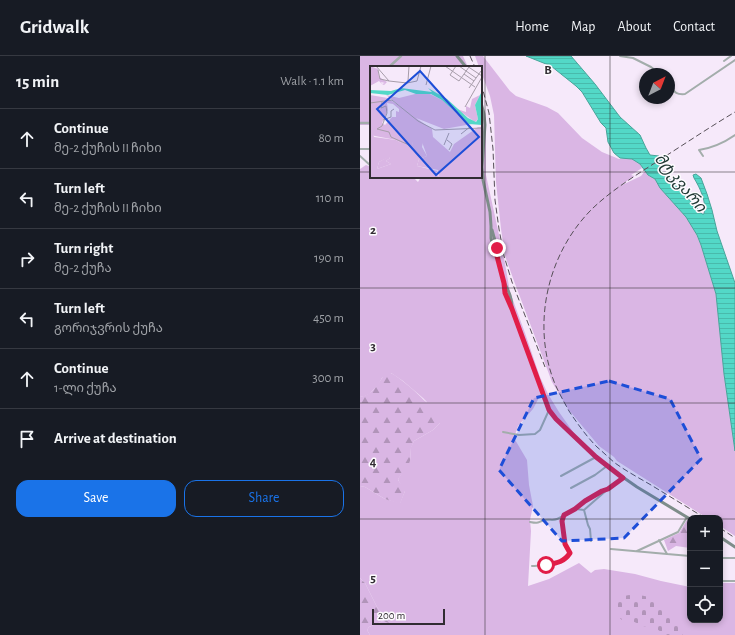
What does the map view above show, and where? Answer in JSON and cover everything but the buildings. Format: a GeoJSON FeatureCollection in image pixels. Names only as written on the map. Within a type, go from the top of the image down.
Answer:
{"type":"FeatureCollection","features":[{"type":"Feature","properties":{"kind":"main road"},"geometry":{"type":"LineString","coordinates":[[457,56],[465,66]]}},
{"type":"Feature","properties":{"kind":"main road"},"geometry":{"type":"LineString","coordinates":[[482,107],[485,125],[482,154],[483,180],[505,293],[549,410],[556,419],[607,466],[623,478],[687,517]]}},
{"type":"Feature","properties":{"kind":"main road"},"geometry":{"type":"LineString","coordinates":[[723,539],[735,547]]}},
{"type":"Feature","properties":{"kind":"street"},"geometry":{"type":"LineString","coordinates":[[390,66],[401,56]]}},
{"type":"Feature","properties":{"kind":"street"},"geometry":{"type":"LineString","coordinates":[[620,56],[633,58],[652,68]]}},
{"type":"Feature","properties":{"kind":"street"},"geometry":{"type":"LineString","coordinates":[[633,58],[637,56]]}},
{"type":"Feature","properties":{"kind":"street"},"geometry":{"type":"LineString","coordinates":[[724,61],[731,56]]}},
{"type":"Feature","properties":{"kind":"street"},"geometry":{"type":"LineString","coordinates":[[675,92],[679,95],[685,94],[735,60]]}},
{"type":"Feature","properties":{"kind":"street"},"geometry":{"type":"LineString","coordinates":[[703,156],[699,150],[708,149],[735,135]]}},
{"type":"Feature","properties":{"kind":"street"},"geometry":{"type":"LineString","coordinates":[[360,156],[370,165]]}},
{"type":"Feature","properties":{"kind":"street"},"geometry":{"type":"LineString","coordinates":[[503,432],[520,435],[535,434],[540,430],[549,410]]}},
{"type":"Feature","properties":{"kind":"street"},"geometry":{"type":"LineString","coordinates":[[561,476],[596,457]]}},
{"type":"Feature","properties":{"kind":"street"},"geometry":{"type":"LineString","coordinates":[[571,488],[595,475],[607,466]]}},
{"type":"Feature","properties":{"kind":"street"},"geometry":{"type":"LineString","coordinates":[[575,509],[584,510],[623,478]]}},
{"type":"Feature","properties":{"kind":"street"},"geometry":{"type":"LineString","coordinates":[[530,522],[538,523],[546,519],[555,520],[602,491],[608,489]]}},
{"type":"Feature","properties":{"kind":"street"},"geometry":{"type":"LineString","coordinates":[[584,510],[590,529],[591,541]]}},
{"type":"Feature","properties":{"kind":"street"},"geometry":{"type":"LineString","coordinates":[[532,566],[559,563],[570,553],[565,544],[562,521],[564,515]]}},
{"type":"Feature","properties":{"kind":"street"},"geometry":{"type":"LineString","coordinates":[[637,551],[678,532],[687,519]]}},
{"type":"Feature","properties":{"kind":"street"},"geometry":{"type":"LineString","coordinates":[[660,540],[667,554]]}},
{"type":"Feature","properties":{"kind":"street"},"geometry":{"type":"LineString","coordinates":[[611,549],[687,556]]}},
{"type":"Feature","properties":{"kind":"street"},"geometry":{"type":"LineString","coordinates":[[723,558],[735,558]]}},
{"type":"Feature","properties":{"kind":"street"},"geometry":{"type":"LineString","coordinates":[[723,581],[735,581]]}},
{"type":"Feature","properties":{"kind":"highlighted area"},"geometry":{"type":"Polygon","coordinates":[[[609,381],[670,399],[701,459],[624,538],[562,541],[499,470],[534,398],[609,381]]]}},
{"type":"Feature","properties":{"kind":"green space"},"geometry":{"type":"Polygon","coordinates":[[[360,56],[463,56],[468,66],[370,66],[370,125],[360,125],[360,56]]]}},
{"type":"Feature","properties":{"kind":"green space"},"geometry":{"type":"Polygon","coordinates":[[[475,56],[483,56],[510,91],[516,96],[547,107],[558,113],[582,138],[602,152],[619,159],[627,158],[635,160],[642,168],[631,175],[634,176],[620,186],[641,176],[645,171],[649,176],[655,179],[660,188],[693,227],[701,245],[716,294],[724,374],[735,451],[735,536],[723,528],[723,515],[702,515],[617,461],[599,446],[568,409],[552,382],[505,256],[496,182],[494,115],[490,96],[482,75],[482,66],[479,66],[475,56]]]}},
{"type":"Feature","properties":{"kind":"green space"},"geometry":{"type":"Polygon","coordinates":[[[482,104],[485,114],[486,175],[510,292],[540,377],[548,394],[576,436],[552,412],[545,392],[541,394],[533,409],[518,426],[514,438],[527,460],[529,485],[533,506],[530,520],[531,531],[528,586],[549,579],[579,563],[591,573],[595,570],[604,569],[635,574],[687,586],[687,623],[723,623],[723,583],[735,583],[735,635],[370,635],[367,630],[369,627],[383,621],[388,622],[377,607],[365,583],[360,578],[360,486],[365,487],[385,499],[400,503],[405,491],[398,479],[410,461],[411,447],[414,441],[433,430],[440,423],[426,401],[403,381],[391,373],[382,378],[378,385],[369,394],[360,397],[360,169],[366,165],[370,167],[370,178],[414,178],[418,182],[420,178],[482,178],[482,104]]]}},
{"type":"Feature","properties":{"kind":"green space"},"geometry":{"type":"Polygon","coordinates":[[[388,372],[402,380],[434,408],[438,412],[440,418],[440,423],[433,430],[414,441],[411,448],[408,466],[398,479],[401,484],[409,489],[405,491],[400,504],[385,499],[365,487],[360,486],[360,397],[370,393],[388,372]]]}},
{"type":"Feature","properties":{"kind":"green space"},"geometry":{"type":"Polygon","coordinates":[[[687,520],[687,548],[676,546],[668,551],[664,540],[679,533],[687,520]]]}},
{"type":"Feature","properties":{"kind":"green space"},"geometry":{"type":"Polygon","coordinates":[[[360,578],[365,583],[377,607],[389,623],[383,621],[369,627],[367,630],[370,635],[360,635],[360,578]]]}},
{"type":"Feature","properties":{"kind":"green space"},"geometry":{"type":"Polygon","coordinates":[[[635,594],[649,597],[669,612],[683,629],[683,635],[665,635],[657,629],[643,626],[628,619],[623,621],[616,613],[612,602],[618,597],[635,594]]]}},
{"type":"Feature","properties":{"kind":"shaded area"},"geometry":{"type":"Polygon","coordinates":[[[526,56],[571,56],[620,117],[640,135],[650,155],[659,156],[662,159],[659,166],[661,170],[702,214],[704,214],[704,200],[693,175],[696,174],[701,178],[735,283],[735,451],[724,374],[716,294],[697,235],[686,217],[660,188],[655,179],[648,175],[640,164],[632,159],[620,158],[614,153],[608,142],[606,128],[601,123],[582,92],[551,66],[526,56]]]}},
{"type":"Feature","properties":{"kind":"railway"},"geometry":{"type":"LineString","coordinates":[[470,56],[475,66]]}},
{"type":"Feature","properties":{"kind":"railway"},"geometry":{"type":"LineString","coordinates":[[482,87],[489,113],[493,149],[495,200],[504,256],[512,282],[545,367]]}},
{"type":"Feature","properties":{"kind":"railway"},"geometry":{"type":"LineString","coordinates":[[700,515],[615,463],[597,447],[578,425],[555,384],[548,361],[544,338],[544,314],[554,268],[564,246],[577,226],[593,208],[626,182],[735,112]]}},
{"type":"Feature","properties":{"kind":"railway"},"geometry":{"type":"LineString","coordinates":[[723,530],[735,538]]}},
{"type":"Feature","properties":{"kind":"route"},"geometry":{"type":"LineString","coordinates":[[497,248],[497,256],[505,293],[549,410],[556,419],[596,457],[623,478],[608,489],[585,501],[564,515],[562,521],[565,544],[570,553],[559,563],[546,565]]}},
{"type":"Feature","properties":{"kind":"water label","name":"მტკვარი"},"geometry":{"type":"Point","coordinates":[681,182]}}]}
